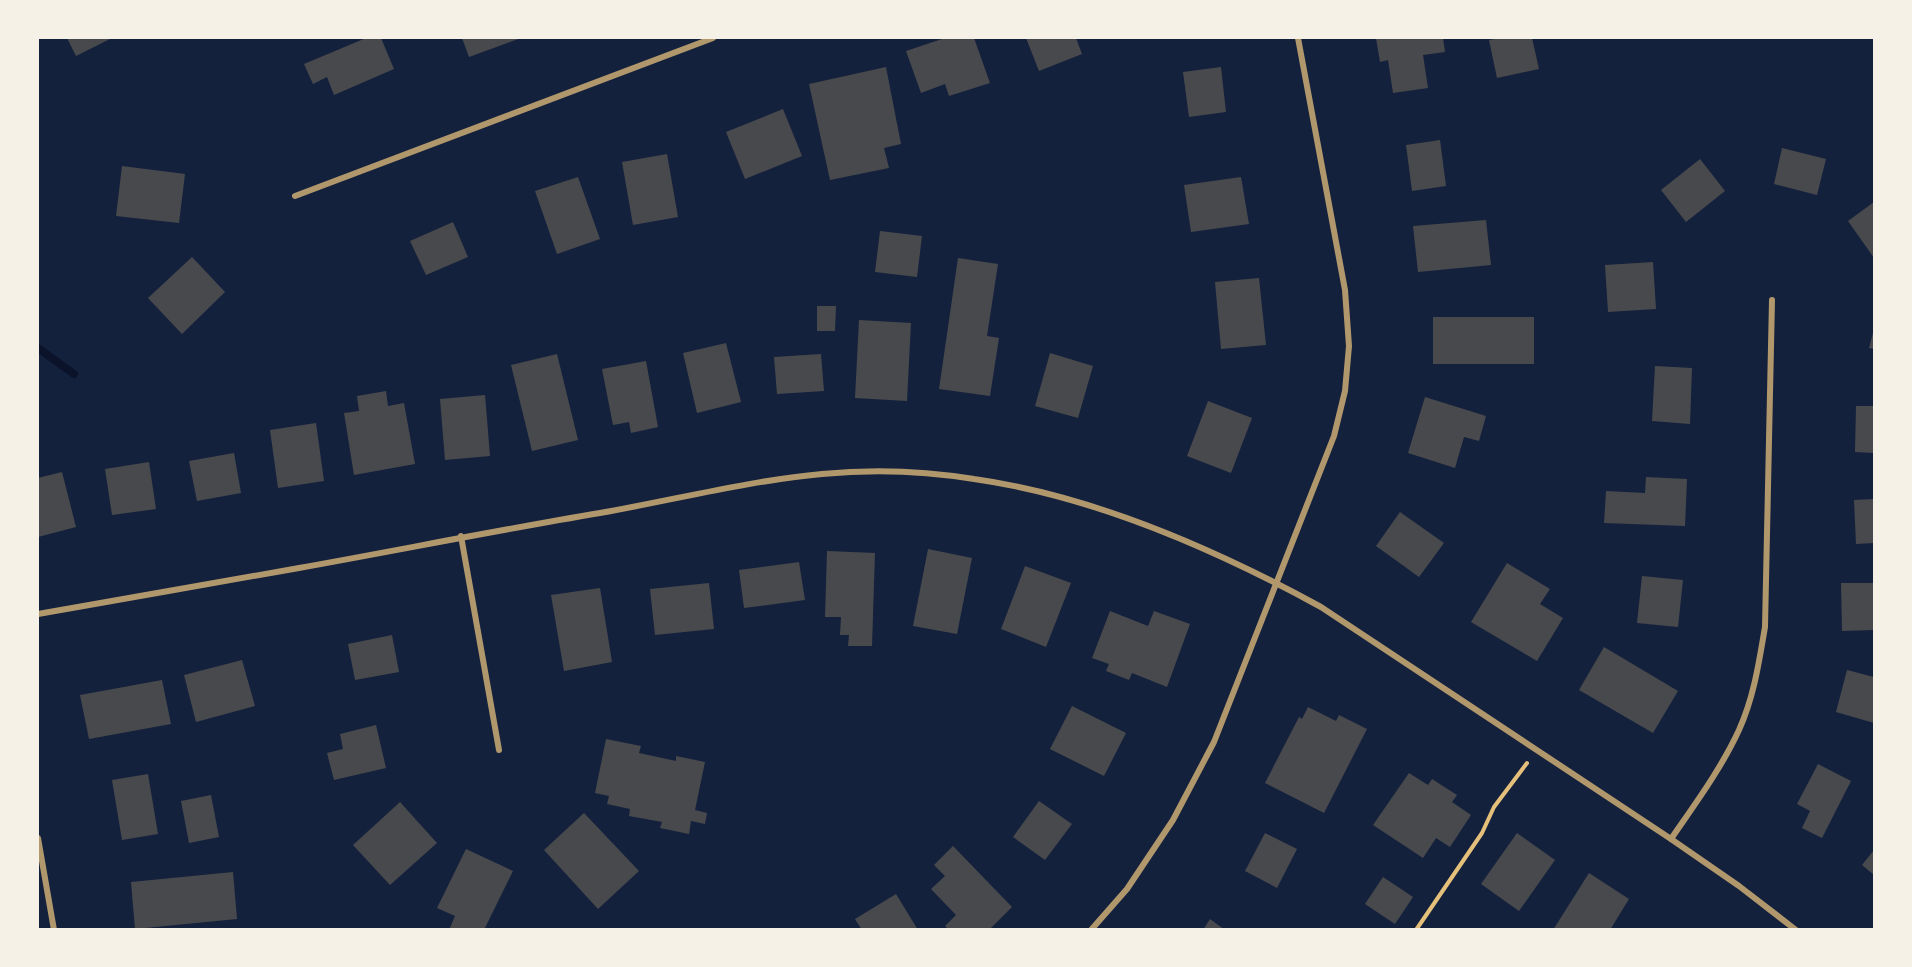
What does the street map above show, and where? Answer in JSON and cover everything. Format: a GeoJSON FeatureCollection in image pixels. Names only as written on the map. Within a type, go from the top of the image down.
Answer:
{"type":"FeatureCollection","features":[{"type":"Feature","properties":{"kind":"street"},"geometry":{"type":"LineString","coordinates":[[295,196],[713,38]]}},
{"type":"Feature","properties":{"kind":"street"},"geometry":{"type":"LineString","coordinates":[[1091,930],[1126,889],[1173,820],[1214,741],[1334,436],[1345,391],[1349,346],[1345,290],[1298,38]]}},
{"type":"Feature","properties":{"kind":"street"},"geometry":{"type":"LineString","coordinates":[[1671,839],[1716,774],[1739,729],[1756,680],[1765,627],[1772,300]]}},
{"type":"Feature","properties":{"kind":"street"},"geometry":{"type":"LineString","coordinates":[[38,614],[303,567],[461,536],[627,508],[737,486],[823,474],[898,472],[973,478],[1036,490],[1102,509],[1204,549],[1276,582],[1321,607],[1671,839],[1739,886],[1796,930]]}},
{"type":"Feature","properties":{"kind":"street"},"geometry":{"type":"LineString","coordinates":[[461,536],[499,750]]}},
{"type":"Feature","properties":{"kind":"street"},"geometry":{"type":"LineString","coordinates":[[38,838],[54,930]]}},
{"type":"Feature","properties":{"kind":"path"},"geometry":{"type":"LineString","coordinates":[[1416,930],[1482,833],[1494,807],[1537,750]]}},
{"type":"Feature","properties":{"kind":"building"},"geometry":{"type":"Polygon","coordinates":[[[67,38],[112,38],[76,56],[67,38]]]}},
{"type":"Feature","properties":{"kind":"building"},"geometry":{"type":"Polygon","coordinates":[[[366,38],[381,38],[394,69],[334,95],[327,77],[313,84],[304,64],[366,38]]]}},
{"type":"Feature","properties":{"kind":"building"},"geometry":{"type":"Polygon","coordinates":[[[462,38],[521,38],[469,57],[462,38]]]}},
{"type":"Feature","properties":{"kind":"building"},"geometry":{"type":"Polygon","coordinates":[[[945,38],[974,38],[990,83],[949,96],[945,84],[921,93],[906,51],[945,38]]]}},
{"type":"Feature","properties":{"kind":"building"},"geometry":{"type":"Polygon","coordinates":[[[1026,38],[1076,38],[1082,54],[1039,71],[1026,38]]]}},
{"type":"Feature","properties":{"kind":"building"},"geometry":{"type":"Polygon","coordinates":[[[1376,38],[1443,38],[1445,52],[1423,55],[1428,88],[1393,93],[1388,60],[1380,62],[1376,38]]]}},
{"type":"Feature","properties":{"kind":"building"},"geometry":{"type":"Polygon","coordinates":[[[1532,38],[1539,69],[1497,78],[1489,40],[1532,38]]]}},
{"type":"Feature","properties":{"kind":"building"},"geometry":{"type":"Polygon","coordinates":[[[886,67],[901,144],[884,148],[889,168],[830,180],[809,84],[886,67]]]}},
{"type":"Feature","properties":{"kind":"building"},"geometry":{"type":"Polygon","coordinates":[[[1221,67],[1226,112],[1189,117],[1183,72],[1221,67]]]}},
{"type":"Feature","properties":{"kind":"building"},"geometry":{"type":"Polygon","coordinates":[[[783,109],[802,156],[745,179],[726,132],[783,109]]]}},
{"type":"Feature","properties":{"kind":"building"},"geometry":{"type":"Polygon","coordinates":[[[1440,140],[1446,186],[1412,191],[1406,145],[1440,140]]]}},
{"type":"Feature","properties":{"kind":"building"},"geometry":{"type":"Polygon","coordinates":[[[1782,148],[1826,159],[1817,195],[1774,184],[1782,148]]]}},
{"type":"Feature","properties":{"kind":"building"},"geometry":{"type":"Polygon","coordinates":[[[667,154],[678,217],[633,225],[622,162],[667,154]]]}},
{"type":"Feature","properties":{"kind":"building"},"geometry":{"type":"Polygon","coordinates":[[[1700,159],[1725,191],[1686,222],[1661,190],[1700,159]]]}},
{"type":"Feature","properties":{"kind":"building"},"geometry":{"type":"Polygon","coordinates":[[[122,166],[185,174],[179,223],[116,216],[122,166]]]}},
{"type":"Feature","properties":{"kind":"building"},"geometry":{"type":"Polygon","coordinates":[[[578,177],[600,239],[557,254],[535,191],[578,177]]]}},
{"type":"Feature","properties":{"kind":"building"},"geometry":{"type":"Polygon","coordinates":[[[1241,177],[1249,224],[1191,232],[1184,185],[1241,177]]]}},
{"type":"Feature","properties":{"kind":"building"},"geometry":{"type":"Polygon","coordinates":[[[1874,202],[1874,258],[1848,221],[1874,202]]]}},
{"type":"Feature","properties":{"kind":"building"},"geometry":{"type":"Polygon","coordinates":[[[1486,220],[1491,265],[1418,272],[1413,226],[1486,220]]]}},
{"type":"Feature","properties":{"kind":"building"},"geometry":{"type":"Polygon","coordinates":[[[453,222],[468,257],[426,275],[410,241],[453,222]]]}},
{"type":"Feature","properties":{"kind":"building"},"geometry":{"type":"Polygon","coordinates":[[[880,231],[922,236],[917,277],[875,272],[880,231]]]}},
{"type":"Feature","properties":{"kind":"building"},"geometry":{"type":"Polygon","coordinates":[[[192,257],[225,292],[182,334],[148,298],[192,257]]]}},
{"type":"Feature","properties":{"kind":"building"},"geometry":{"type":"Polygon","coordinates":[[[958,258],[998,264],[987,336],[999,338],[990,396],[939,389],[958,258]]]}},
{"type":"Feature","properties":{"kind":"building"},"geometry":{"type":"Polygon","coordinates":[[[1653,262],[1656,309],[1608,312],[1605,265],[1653,262]]]}},
{"type":"Feature","properties":{"kind":"building"},"geometry":{"type":"Polygon","coordinates":[[[1259,278],[1266,345],[1221,349],[1215,282],[1259,278]]]}},
{"type":"Feature","properties":{"kind":"building"},"geometry":{"type":"Polygon","coordinates":[[[817,306],[836,306],[835,331],[817,331],[817,306]]]}},
{"type":"Feature","properties":{"kind":"building"},"geometry":{"type":"Polygon","coordinates":[[[1433,317],[1534,317],[1534,364],[1433,364],[1433,317]]]}},
{"type":"Feature","properties":{"kind":"building"},"geometry":{"type":"Polygon","coordinates":[[[859,320],[911,323],[907,401],[855,398],[859,320]]]}},
{"type":"Feature","properties":{"kind":"building"},"geometry":{"type":"Polygon","coordinates":[[[1874,329],[1874,349],[1869,348],[1874,329]]]}},
{"type":"Feature","properties":{"kind":"building"},"geometry":{"type":"Polygon","coordinates":[[[726,343],[741,402],[697,413],[683,353],[726,343]]]}},
{"type":"Feature","properties":{"kind":"building"},"geometry":{"type":"Polygon","coordinates":[[[1050,353],[1093,366],[1078,418],[1035,406],[1050,353]]]}},
{"type":"Feature","properties":{"kind":"building"},"geometry":{"type":"Polygon","coordinates":[[[557,354],[578,440],[532,451],[511,365],[557,354]]]}},
{"type":"Feature","properties":{"kind":"building"},"geometry":{"type":"Polygon","coordinates":[[[821,354],[824,391],[777,394],[774,357],[821,354]]]}},
{"type":"Feature","properties":{"kind":"building"},"geometry":{"type":"Polygon","coordinates":[[[646,361],[658,427],[631,433],[629,422],[613,425],[602,369],[646,361]]]}},
{"type":"Feature","properties":{"kind":"building"},"geometry":{"type":"Polygon","coordinates":[[[1655,366],[1692,368],[1690,424],[1652,421],[1655,366]]]}},
{"type":"Feature","properties":{"kind":"building"},"geometry":{"type":"Polygon","coordinates":[[[386,391],[388,406],[404,403],[415,464],[354,475],[344,413],[359,411],[357,396],[386,391]]]}},
{"type":"Feature","properties":{"kind":"building"},"geometry":{"type":"Polygon","coordinates":[[[485,395],[490,456],[445,460],[440,399],[485,395]]]}},
{"type":"Feature","properties":{"kind":"building"},"geometry":{"type":"Polygon","coordinates":[[[1425,397],[1486,416],[1479,441],[1464,437],[1455,468],[1408,453],[1425,397]]]}},
{"type":"Feature","properties":{"kind":"building"},"geometry":{"type":"Polygon","coordinates":[[[1208,401],[1252,418],[1231,473],[1187,456],[1208,401]]]}},
{"type":"Feature","properties":{"kind":"building"},"geometry":{"type":"Polygon","coordinates":[[[1856,406],[1874,406],[1874,453],[1855,452],[1856,406]]]}},
{"type":"Feature","properties":{"kind":"building"},"geometry":{"type":"Polygon","coordinates":[[[316,423],[324,481],[278,488],[270,430],[316,423]]]}},
{"type":"Feature","properties":{"kind":"building"},"geometry":{"type":"Polygon","coordinates":[[[234,453],[241,493],[197,501],[189,461],[234,453]]]}},
{"type":"Feature","properties":{"kind":"building"},"geometry":{"type":"Polygon","coordinates":[[[149,462],[156,509],[112,515],[105,469],[149,462]]]}},
{"type":"Feature","properties":{"kind":"building"},"geometry":{"type":"Polygon","coordinates":[[[62,472],[76,527],[38,537],[38,478],[62,472]]]}},
{"type":"Feature","properties":{"kind":"building"},"geometry":{"type":"Polygon","coordinates":[[[1646,477],[1687,479],[1685,526],[1604,523],[1606,491],[1645,493],[1646,477]]]}},
{"type":"Feature","properties":{"kind":"building"},"geometry":{"type":"Polygon","coordinates":[[[1874,499],[1874,543],[1856,544],[1854,500],[1874,499]]]}},
{"type":"Feature","properties":{"kind":"building"},"geometry":{"type":"Polygon","coordinates":[[[1400,512],[1444,543],[1419,577],[1376,546],[1400,512]]]}},
{"type":"Feature","properties":{"kind":"building"},"geometry":{"type":"Polygon","coordinates":[[[928,549],[972,558],[957,634],[913,626],[928,549]]]}},
{"type":"Feature","properties":{"kind":"building"},"geometry":{"type":"Polygon","coordinates":[[[827,551],[875,553],[872,646],[848,646],[849,635],[840,635],[841,617],[825,617],[827,551]]]}},
{"type":"Feature","properties":{"kind":"building"},"geometry":{"type":"Polygon","coordinates":[[[799,562],[805,600],[744,608],[739,570],[799,562]]]}},
{"type":"Feature","properties":{"kind":"building"},"geometry":{"type":"Polygon","coordinates":[[[1507,563],[1550,589],[1540,604],[1563,618],[1537,661],[1471,622],[1507,563]]]}},
{"type":"Feature","properties":{"kind":"building"},"geometry":{"type":"Polygon","coordinates":[[[1025,566],[1071,583],[1046,647],[1001,629],[1025,566]]]}},
{"type":"Feature","properties":{"kind":"building"},"geometry":{"type":"Polygon","coordinates":[[[1642,576],[1683,580],[1678,627],[1637,623],[1642,576]]]}},
{"type":"Feature","properties":{"kind":"building"},"geometry":{"type":"Polygon","coordinates":[[[709,583],[714,629],[655,635],[650,589],[709,583]]]}},
{"type":"Feature","properties":{"kind":"building"},"geometry":{"type":"Polygon","coordinates":[[[1841,583],[1874,583],[1874,630],[1842,631],[1841,583]]]}},
{"type":"Feature","properties":{"kind":"building"},"geometry":{"type":"Polygon","coordinates":[[[600,588],[612,662],[564,671],[551,595],[600,588]]]}},
{"type":"Feature","properties":{"kind":"building"},"geometry":{"type":"Polygon","coordinates":[[[1110,611],[1148,626],[1154,611],[1190,624],[1167,687],[1132,673],[1129,680],[1106,671],[1109,664],[1092,658],[1110,611]]]}},
{"type":"Feature","properties":{"kind":"building"},"geometry":{"type":"Polygon","coordinates":[[[392,635],[399,672],[355,680],[348,644],[392,635]]]}},
{"type":"Feature","properties":{"kind":"building"},"geometry":{"type":"Polygon","coordinates":[[[1604,647],[1678,691],[1653,733],[1579,690],[1604,647]]]}},
{"type":"Feature","properties":{"kind":"building"},"geometry":{"type":"Polygon","coordinates":[[[242,660],[255,706],[196,722],[184,675],[242,660]]]}},
{"type":"Feature","properties":{"kind":"building"},"geometry":{"type":"Polygon","coordinates":[[[1847,670],[1874,677],[1874,723],[1836,712],[1847,670]]]}},
{"type":"Feature","properties":{"kind":"building"},"geometry":{"type":"Polygon","coordinates":[[[162,680],[171,724],[89,739],[80,695],[162,680]]]}},
{"type":"Feature","properties":{"kind":"building"},"geometry":{"type":"Polygon","coordinates":[[[1072,706],[1126,733],[1104,776],[1050,749],[1072,706]]]}},
{"type":"Feature","properties":{"kind":"building"},"geometry":{"type":"Polygon","coordinates":[[[1308,707],[1336,721],[1339,715],[1367,729],[1324,813],[1265,783],[1299,717],[1302,719],[1308,707]]]}},
{"type":"Feature","properties":{"kind":"building"},"geometry":{"type":"Polygon","coordinates":[[[376,725],[386,768],[334,780],[327,753],[343,749],[340,734],[376,725]]]}},
{"type":"Feature","properties":{"kind":"building"},"geometry":{"type":"Polygon","coordinates":[[[606,739],[641,746],[639,753],[676,761],[676,756],[705,762],[695,810],[707,813],[705,824],[691,821],[689,834],[660,828],[662,822],[629,816],[630,809],[607,804],[609,796],[595,793],[606,739]]]}},
{"type":"Feature","properties":{"kind":"building"},"geometry":{"type":"Polygon","coordinates":[[[1818,764],[1851,781],[1822,838],[1802,828],[1810,811],[1797,804],[1818,764]]]}},
{"type":"Feature","properties":{"kind":"building"},"geometry":{"type":"Polygon","coordinates":[[[1409,773],[1428,785],[1432,779],[1457,795],[1452,802],[1471,815],[1450,847],[1436,838],[1423,858],[1373,825],[1409,773]]]}},
{"type":"Feature","properties":{"kind":"building"},"geometry":{"type":"Polygon","coordinates":[[[148,774],[158,834],[122,840],[112,780],[148,774]]]}},
{"type":"Feature","properties":{"kind":"building"},"geometry":{"type":"Polygon","coordinates":[[[211,795],[219,837],[189,843],[181,801],[211,795]]]}},
{"type":"Feature","properties":{"kind":"building"},"geometry":{"type":"Polygon","coordinates":[[[1039,801],[1072,824],[1045,860],[1013,837],[1039,801]]]}},
{"type":"Feature","properties":{"kind":"building"},"geometry":{"type":"Polygon","coordinates":[[[400,802],[437,843],[390,885],[353,845],[400,802]]]}},
{"type":"Feature","properties":{"kind":"building"},"geometry":{"type":"Polygon","coordinates":[[[584,813],[639,871],[598,909],[544,850],[584,813]]]}},
{"type":"Feature","properties":{"kind":"building"},"geometry":{"type":"Polygon","coordinates":[[[1265,833],[1297,849],[1277,888],[1245,871],[1265,833]]]}},
{"type":"Feature","properties":{"kind":"building"},"geometry":{"type":"Polygon","coordinates":[[[1517,833],[1555,860],[1519,911],[1481,884],[1517,833]]]}},
{"type":"Feature","properties":{"kind":"building"},"geometry":{"type":"Polygon","coordinates":[[[953,846],[1012,907],[989,930],[949,930],[945,926],[956,915],[931,889],[945,876],[934,865],[953,846]]]}},
{"type":"Feature","properties":{"kind":"building"},"geometry":{"type":"Polygon","coordinates":[[[466,849],[513,871],[484,930],[449,930],[455,916],[437,908],[466,849]]]}},
{"type":"Feature","properties":{"kind":"building"},"geometry":{"type":"Polygon","coordinates":[[[1874,850],[1874,875],[1862,865],[1874,850]]]}},
{"type":"Feature","properties":{"kind":"building"},"geometry":{"type":"Polygon","coordinates":[[[233,872],[237,919],[135,929],[131,882],[233,872]]]}},
{"type":"Feature","properties":{"kind":"building"},"geometry":{"type":"Polygon","coordinates":[[[1589,873],[1629,899],[1610,930],[1553,930],[1589,873]]]}},
{"type":"Feature","properties":{"kind":"building"},"geometry":{"type":"Polygon","coordinates":[[[1383,877],[1413,897],[1395,924],[1365,904],[1383,877]]]}},
{"type":"Feature","properties":{"kind":"building"},"geometry":{"type":"Polygon","coordinates":[[[896,894],[918,930],[862,930],[855,919],[896,894]]]}},
{"type":"Feature","properties":{"kind":"building"},"geometry":{"type":"Polygon","coordinates":[[[1210,919],[1225,930],[1203,930],[1210,919]]]}},
{"type":"Feature","properties":{"kind":"waterway"},"geometry":{"type":"LineString","coordinates":[[38,348],[74,374]]}}]}
